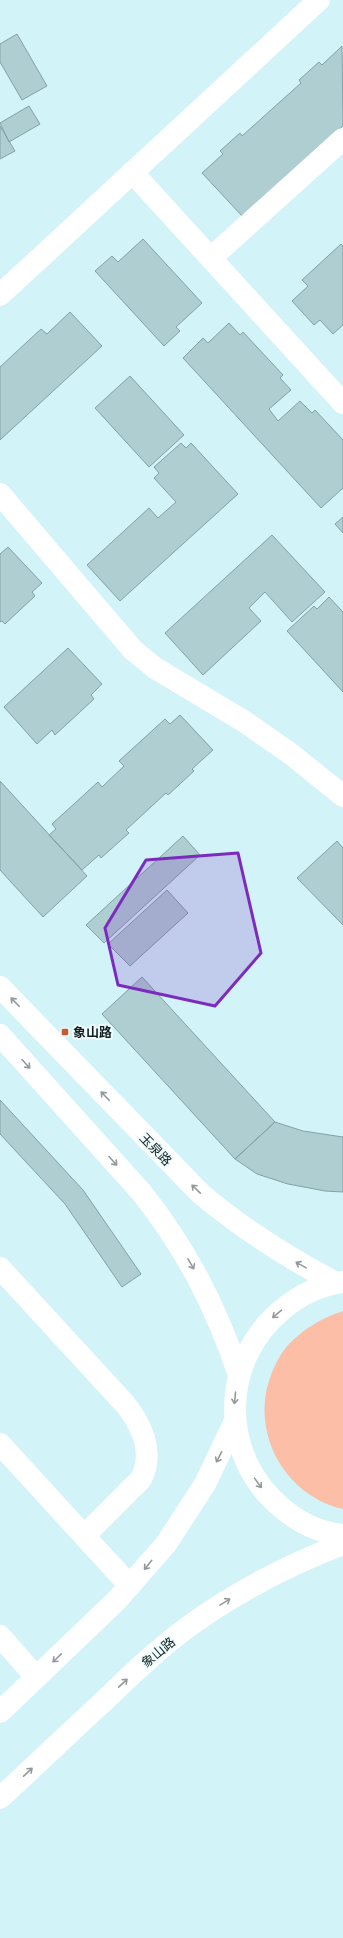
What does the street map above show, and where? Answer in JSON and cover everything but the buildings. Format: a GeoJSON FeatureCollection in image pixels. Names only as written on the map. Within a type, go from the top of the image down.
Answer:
{"type":"FeatureCollection","features":[{"type":"Feature","properties":{"kind":"main road"},"geometry":{"type":"LineString","coordinates":[[1,293],[319,0]]}},
{"type":"Feature","properties":{"kind":"main road"},"geometry":{"type":"LineString","coordinates":[[211,258],[343,139]]}},
{"type":"Feature","properties":{"kind":"main road"},"geometry":{"type":"LineString","coordinates":[[132,172],[343,403]]}},
{"type":"Feature","properties":{"kind":"main road"},"geometry":{"type":"LineString","coordinates":[[0,494],[133,650],[156,668],[238,718],[285,750],[343,796]]}},
{"type":"Feature","properties":{"kind":"main road","name":"玉泉路"},"geometry":{"type":"LineString","coordinates":[[0,987],[200,1193],[263,1242],[299,1264],[339,1283]]}},
{"type":"Feature","properties":{"kind":"main road"},"geometry":{"type":"LineString","coordinates":[[0,1035],[142,1194],[162,1219],[186,1256],[213,1306],[239,1375]]}},
{"type":"Feature","properties":{"kind":"main road"},"geometry":{"type":"LineString","coordinates":[[0,1268],[125,1404],[135,1416],[142,1431],[146,1447],[145,1463],[141,1478],[84,1536]]}},
{"type":"Feature","properties":{"kind":"main road"},"geometry":{"type":"LineString","coordinates":[[339,1283],[312,1290],[291,1302],[273,1317],[258,1335],[247,1354],[239,1375],[235,1397],[235,1421],[238,1442],[246,1463],[257,1482],[273,1501],[292,1516],[313,1528],[343,1535]]}},
{"type":"Feature","properties":{"kind":"main road"},"geometry":{"type":"LineString","coordinates":[[0,1712],[130,1586],[166,1544],[187,1514],[205,1484],[235,1421]]}},
{"type":"Feature","properties":{"kind":"main road"},"geometry":{"type":"LineString","coordinates":[[0,1444],[130,1586]]}},
{"type":"Feature","properties":{"kind":"main road","name":"象山路"},"geometry":{"type":"LineString","coordinates":[[0,1798],[155,1653],[188,1626],[224,1602],[267,1577],[313,1555],[343,1544]]}},
{"type":"Feature","properties":{"kind":"main road"},"geometry":{"type":"LineString","coordinates":[[0,1636],[36,1677]]}},
{"type":"Feature","properties":{"kind":"highlighted area"},"geometry":{"type":"Polygon","coordinates":[[[238,853],[261,953],[215,1006],[118,985],[105,928],[146,860],[238,853]]]}},
{"type":"Feature","properties":{"kind":"shaded area"},"geometry":{"type":"Polygon","coordinates":[[[343,1311],[343,1509],[322,1502],[304,1491],[289,1476],[277,1458],[269,1439],[265,1418],[265,1397],[276,1363],[289,1344],[308,1328],[321,1320],[343,1311]]]}},
{"type":"Feature","properties":{"kind":"place","name":"象山路"},"geometry":{"type":"Point","coordinates":[65,1032]}}]}
